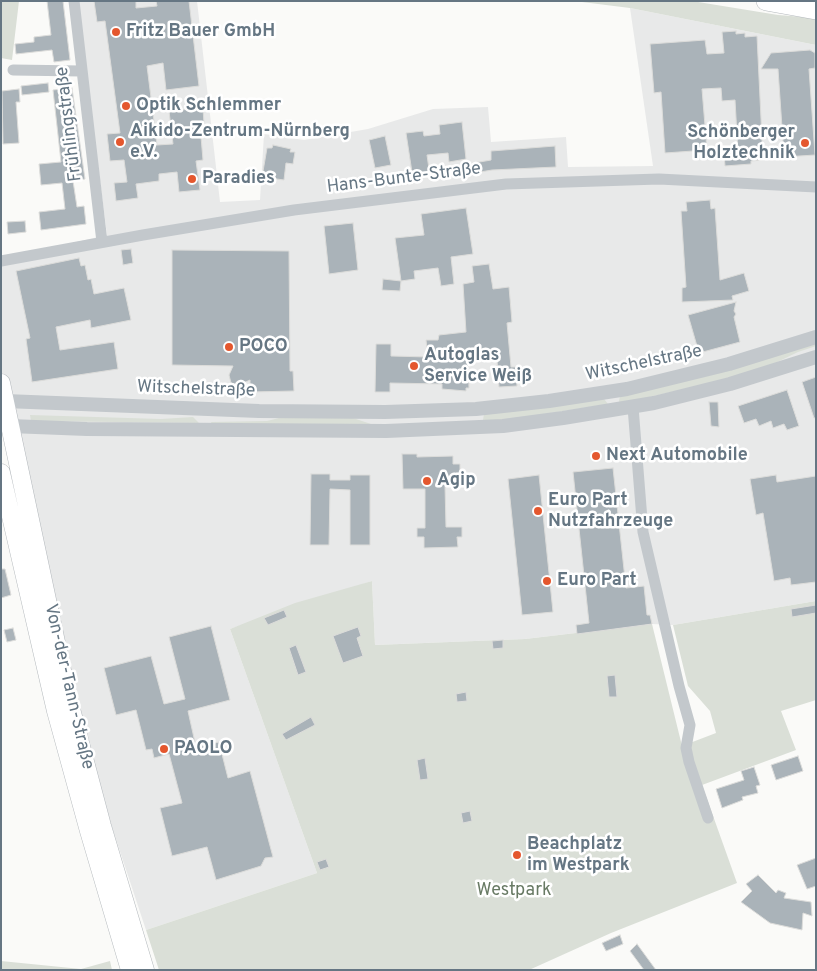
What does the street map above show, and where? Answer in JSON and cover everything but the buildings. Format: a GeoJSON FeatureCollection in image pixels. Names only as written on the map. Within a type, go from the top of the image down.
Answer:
{"type":"FeatureCollection","features":[{"type":"Feature","properties":{"kind":"highway"},"geometry":{"type":"LineString","coordinates":[[766,1],[816,10]]}},
{"type":"Feature","properties":{"kind":"main road","name":"Von-der-Tann-Straße"},"geometry":{"type":"LineString","coordinates":[[1,382],[67,694],[102,826],[145,970]]}},
{"type":"Feature","properties":{"kind":"main road","name":"Von-der-Tann-Straße"},"geometry":{"type":"LineString","coordinates":[[1,473],[68,758],[130,970]]}},
{"type":"Feature","properties":{"kind":"street","name":"Frühlingstraße"},"geometry":{"type":"LineString","coordinates":[[74,1],[102,242]]}},
{"type":"Feature","properties":{"kind":"street"},"geometry":{"type":"LineString","coordinates":[[13,70],[81,71]]}},
{"type":"Feature","properties":{"kind":"street","name":"Hans-Bunte-Straße"},"geometry":{"type":"LineString","coordinates":[[1,261],[294,210],[506,184],[659,179],[816,187]]}},
{"type":"Feature","properties":{"kind":"street","name":"Witschelstraße"},"geometry":{"type":"LineString","coordinates":[[5,401],[208,410],[385,412],[476,409],[556,400],[627,389],[729,364],[816,337]]}},
{"type":"Feature","properties":{"kind":"street"},"geometry":{"type":"LineString","coordinates":[[10,426],[386,431],[540,422],[633,407],[730,384],[816,357]]}},
{"type":"Feature","properties":{"kind":"street"},"geometry":{"type":"LineString","coordinates":[[633,407],[643,532],[678,686],[690,725],[686,748],[708,818]]}},
{"type":"Feature","properties":{"kind":"street"},"geometry":{"type":"LineString","coordinates":[[476,409],[478,427]]}},
{"type":"Feature","properties":{"kind":"street"},"geometry":{"type":"LineString","coordinates":[[206,430],[208,410]]}},
{"type":"Feature","properties":{"kind":"street"},"geometry":{"type":"LineString","coordinates":[[385,412],[386,431]]}},
{"type":"Feature","properties":{"kind":"shaded area"},"geometry":{"type":"Polygon","coordinates":[[[77,1],[197,1],[220,202],[260,200],[264,134],[304,140],[368,129],[433,109],[488,107],[491,142],[566,137],[568,167],[653,166],[630,8],[816,45],[816,601],[673,625],[652,624],[525,639],[375,645],[372,581],[230,629],[317,873],[146,930],[48,634],[1,412],[1,259],[107,235],[77,1]]]}},
{"type":"Feature","properties":{"kind":"green space"},"geometry":{"type":"Polygon","coordinates":[[[1,1],[19,1],[12,60],[1,58],[1,1]]]}},
{"type":"Feature","properties":{"kind":"green space"},"geometry":{"type":"Polygon","coordinates":[[[574,1],[692,1],[778,15],[816,18],[816,45],[630,8],[574,1]]]}},
{"type":"Feature","properties":{"kind":"green space"},"geometry":{"type":"Polygon","coordinates":[[[816,343],[816,346],[798,352],[767,367],[718,381],[620,404],[619,401],[620,396],[816,343]]]}},
{"type":"Feature","properties":{"kind":"green space"},"geometry":{"type":"Polygon","coordinates":[[[604,399],[608,404],[486,423],[483,420],[484,414],[604,399]]]}},
{"type":"Feature","properties":{"kind":"green space"},"geometry":{"type":"Polygon","coordinates":[[[30,415],[161,419],[193,417],[199,423],[31,421],[30,415]]]}},
{"type":"Feature","properties":{"kind":"green space"},"geometry":{"type":"Polygon","coordinates":[[[279,418],[353,418],[371,424],[370,426],[212,425],[211,422],[267,421],[279,418]]]}},
{"type":"Feature","properties":{"kind":"green space","name":"Westpark"},"geometry":{"type":"Polygon","coordinates":[[[372,581],[375,645],[525,639],[652,624],[682,746],[716,733],[710,711],[688,686],[673,625],[816,601],[816,700],[781,711],[796,750],[702,785],[737,883],[611,933],[529,970],[159,970],[146,930],[317,873],[230,629],[295,603],[372,581]]]}},
{"type":"Feature","properties":{"kind":"green space"},"geometry":{"type":"Polygon","coordinates":[[[1,961],[81,969],[110,961],[112,970],[1,970],[1,961]]]}},
{"type":"Feature","properties":{"kind":"place","name":"Fritz Bauer GmbH"},"geometry":{"type":"Point","coordinates":[116,32]}},
{"type":"Feature","properties":{"kind":"place","name":"Optik Schlemmer"},"geometry":{"type":"Point","coordinates":[126,106]}},
{"type":"Feature","properties":{"kind":"place","name":"Aikido-Zentrum-Nürnberg e.V."},"geometry":{"type":"Point","coordinates":[120,142]}},
{"type":"Feature","properties":{"kind":"place","name":"Schönberger Holztechnik"},"geometry":{"type":"Point","coordinates":[805,143]}},
{"type":"Feature","properties":{"kind":"place","name":"Paradies"},"geometry":{"type":"Point","coordinates":[192,179]}},
{"type":"Feature","properties":{"kind":"place","name":"POCO"},"geometry":{"type":"Point","coordinates":[229,347]}},
{"type":"Feature","properties":{"kind":"place","name":"Autoglas Service Weiß"},"geometry":{"type":"Point","coordinates":[414,366]}},
{"type":"Feature","properties":{"kind":"place","name":"Next Automobile"},"geometry":{"type":"Point","coordinates":[596,456]}},
{"type":"Feature","properties":{"kind":"place","name":"Agip"},"geometry":{"type":"Point","coordinates":[427,481]}},
{"type":"Feature","properties":{"kind":"place","name":"Euro Part Nutzfahrzeuge"},"geometry":{"type":"Point","coordinates":[538,511]}},
{"type":"Feature","properties":{"kind":"place","name":"Euro Part"},"geometry":{"type":"Point","coordinates":[547,581]}},
{"type":"Feature","properties":{"kind":"place","name":"PAOLO"},"geometry":{"type":"Point","coordinates":[164,749]}},
{"type":"Feature","properties":{"kind":"place","name":"Beachplatz im Westpark"},"geometry":{"type":"Point","coordinates":[517,855]}}]}
